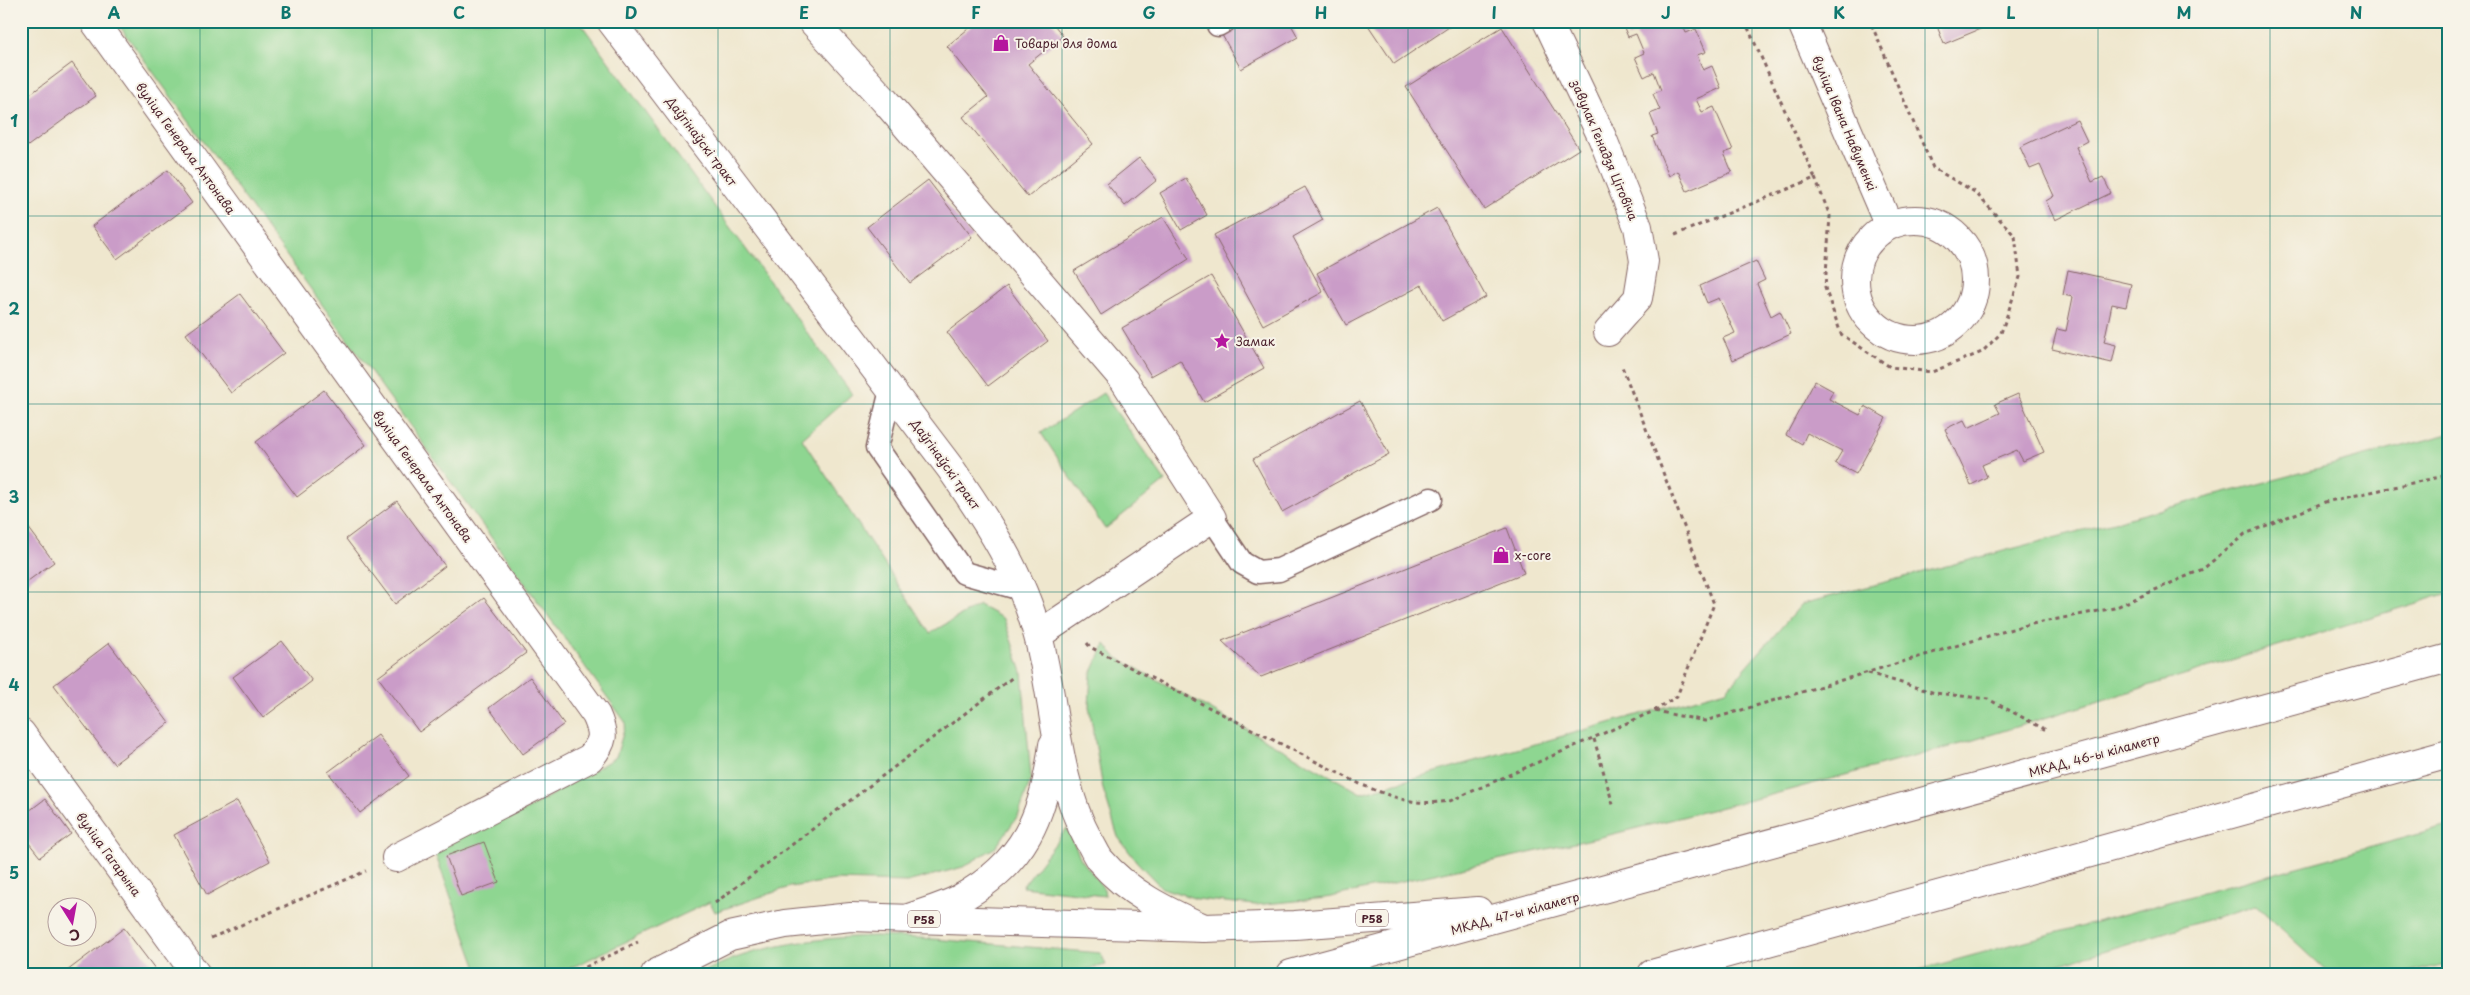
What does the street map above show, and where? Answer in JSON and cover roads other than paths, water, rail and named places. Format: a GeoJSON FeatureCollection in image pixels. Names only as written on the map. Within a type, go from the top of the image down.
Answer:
{"type":"FeatureCollection","features":[{"type":"Feature","properties":{"kind":"main road","name":"вуліца Генерала Антонава"},"geometry":{"type":"LineString","coordinates":[[94,21],[596,715],[602,730],[601,745],[590,758],[396,858]]}},
{"type":"Feature","properties":{"kind":"main road","name":"Даўгінаўскі тракт"},"geometry":{"type":"LineString","coordinates":[[611,21],[891,390],[986,519],[1013,568],[1038,636],[1068,790],[1081,826],[1100,860],[1134,891],[1162,909],[1204,928]]}},
{"type":"Feature","properties":{"kind":"main road"},"geometry":{"type":"LineString","coordinates":[[812,21],[884,101],[1124,380],[1212,518],[1038,636]]}},
{"type":"Feature","properties":{"kind":"main road","name":"завулак Генадзя Цітовіча"},"geometry":{"type":"LineString","coordinates":[[1547,21],[1602,137],[1638,227],[1644,261],[1638,298],[1608,332]]}},
{"type":"Feature","properties":{"kind":"main road","name":"вуліца Івана Навуменкі"},"geometry":{"type":"LineString","coordinates":[[1801,21],[1889,226]]}},
{"type":"Feature","properties":{"kind":"main road"},"geometry":{"type":"LineString","coordinates":[[1909,220],[1928,221],[1947,229],[1961,242],[1972,259],[1975,279],[1972,299],[1963,316],[1948,330],[1930,338],[1910,340],[1891,336],[1874,326],[1862,310],[1855,291],[1855,272],[1861,252],[1873,237],[1889,226],[1909,220]]}},
{"type":"Feature","properties":{"kind":"main road","name":"МКАД, 46-ы кіламетр"},"geometry":{"type":"LineString","coordinates":[[1738,853],[2449,658]]}},
{"type":"Feature","properties":{"kind":"main road"},"geometry":{"type":"LineString","coordinates":[[909,918],[958,899],[988,881],[1017,853],[1037,819],[1048,779],[1055,724]]}},
{"type":"Feature","properties":{"kind":"main road","name":"вуліца Гагарына"},"geometry":{"type":"LineString","coordinates":[[21,734],[196,974]]}},
{"type":"Feature","properties":{"kind":"main road"},"geometry":{"type":"LineString","coordinates":[[1652,974],[2449,754]]}},
{"type":"Feature","properties":{"kind":"main road","name":"МКАД, 47-ы кіламетр"},"geometry":{"type":"LineString","coordinates":[[1291,974],[1738,853]]}},
{"type":"Feature","properties":{"kind":"main road","name":"Р58"},"geometry":{"type":"LineString","coordinates":[[655,974],[730,936],[785,924],[851,918],[909,918],[1204,928],[1295,925],[1539,906]]}},
{"type":"Feature","properties":{"kind":"lane"},"geometry":{"type":"LineString","coordinates":[[891,390],[877,448],[964,574],[1020,589]]}},
{"type":"Feature","properties":{"kind":"lane"},"geometry":{"type":"LineString","coordinates":[[1212,518],[1242,563],[1258,572],[1280,570],[1431,498]]}},
{"type":"Feature","properties":{"kind":"place","name":"Товары для дома"},"geometry":{"type":"Point","coordinates":[1001,43]}},
{"type":"Feature","properties":{"kind":"place","name":"Замак"},"geometry":{"type":"Point","coordinates":[1222,341]}},
{"type":"Feature","properties":{"kind":"place","name":"x-core"},"geometry":{"type":"Point","coordinates":[1501,555]}}]}
